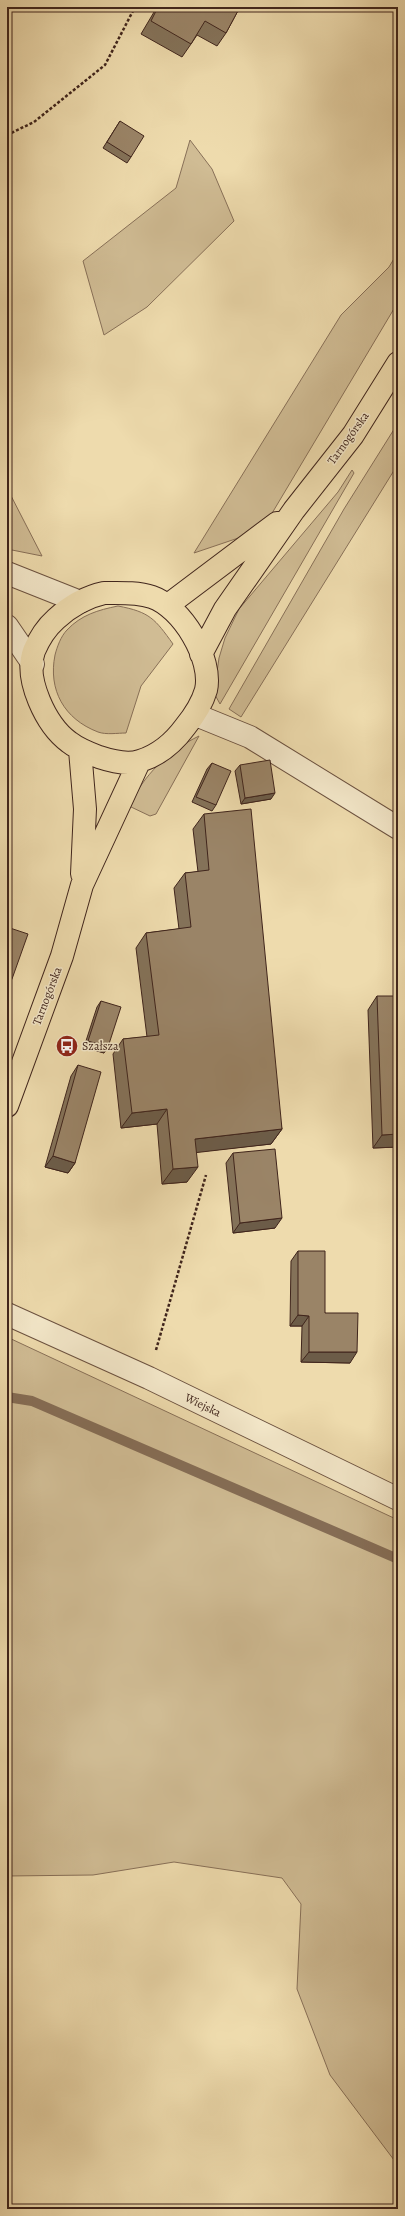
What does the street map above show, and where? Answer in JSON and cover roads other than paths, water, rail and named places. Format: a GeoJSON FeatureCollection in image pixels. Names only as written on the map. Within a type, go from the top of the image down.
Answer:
{"type":"FeatureCollection","features":[{"type":"Feature","properties":{"kind":"main road","name":"Tarnogórska"},"geometry":{"type":"LineString","coordinates":[[201,654],[225,609],[294,510],[353,434],[398,363]]}},
{"type":"Feature","properties":{"kind":"main road","name":"Tarnogórska"},"geometry":{"type":"LineString","coordinates":[[168,605],[294,510]]}},
{"type":"Feature","properties":{"kind":"main road"},"geometry":{"type":"LineString","coordinates":[[118,593],[152,597],[168,605],[189,628],[207,670],[206,690],[196,714],[169,745],[139,762],[109,761],[80,750],[57,731],[48,719],[36,692],[33,664],[34,651],[48,627],[63,613],[93,595],[118,593]]}},
{"type":"Feature","properties":{"kind":"main road","name":"Tarnogórska"},"geometry":{"type":"LineString","coordinates":[[80,750],[84,809],[82,885]]}},
{"type":"Feature","properties":{"kind":"main road","name":"Tarnogórska"},"geometry":{"type":"LineString","coordinates":[[7,1106],[62,956],[82,885],[139,762]]}},
{"type":"Feature","properties":{"kind":"street"},"geometry":{"type":"LineString","coordinates":[[7,573],[80,602]]}},
{"type":"Feature","properties":{"kind":"street"},"geometry":{"type":"LineString","coordinates":[[7,626],[33,664]]}},
{"type":"Feature","properties":{"kind":"street"},"geometry":{"type":"LineString","coordinates":[[196,714],[250,737],[398,828]]}},
{"type":"Feature","properties":{"kind":"street","name":"Wiejska"},"geometry":{"type":"LineString","coordinates":[[7,1314],[149,1378],[398,1499]]}},
{"type":"Feature","properties":{"kind":"waterway"},"geometry":{"type":"LineString","coordinates":[[7,1397],[32,1401],[398,1559]]}},
{"type":"Feature","properties":{"kind":"place","name":"Szałsza"},"geometry":{"type":"Point","coordinates":[67,1046]}}]}
